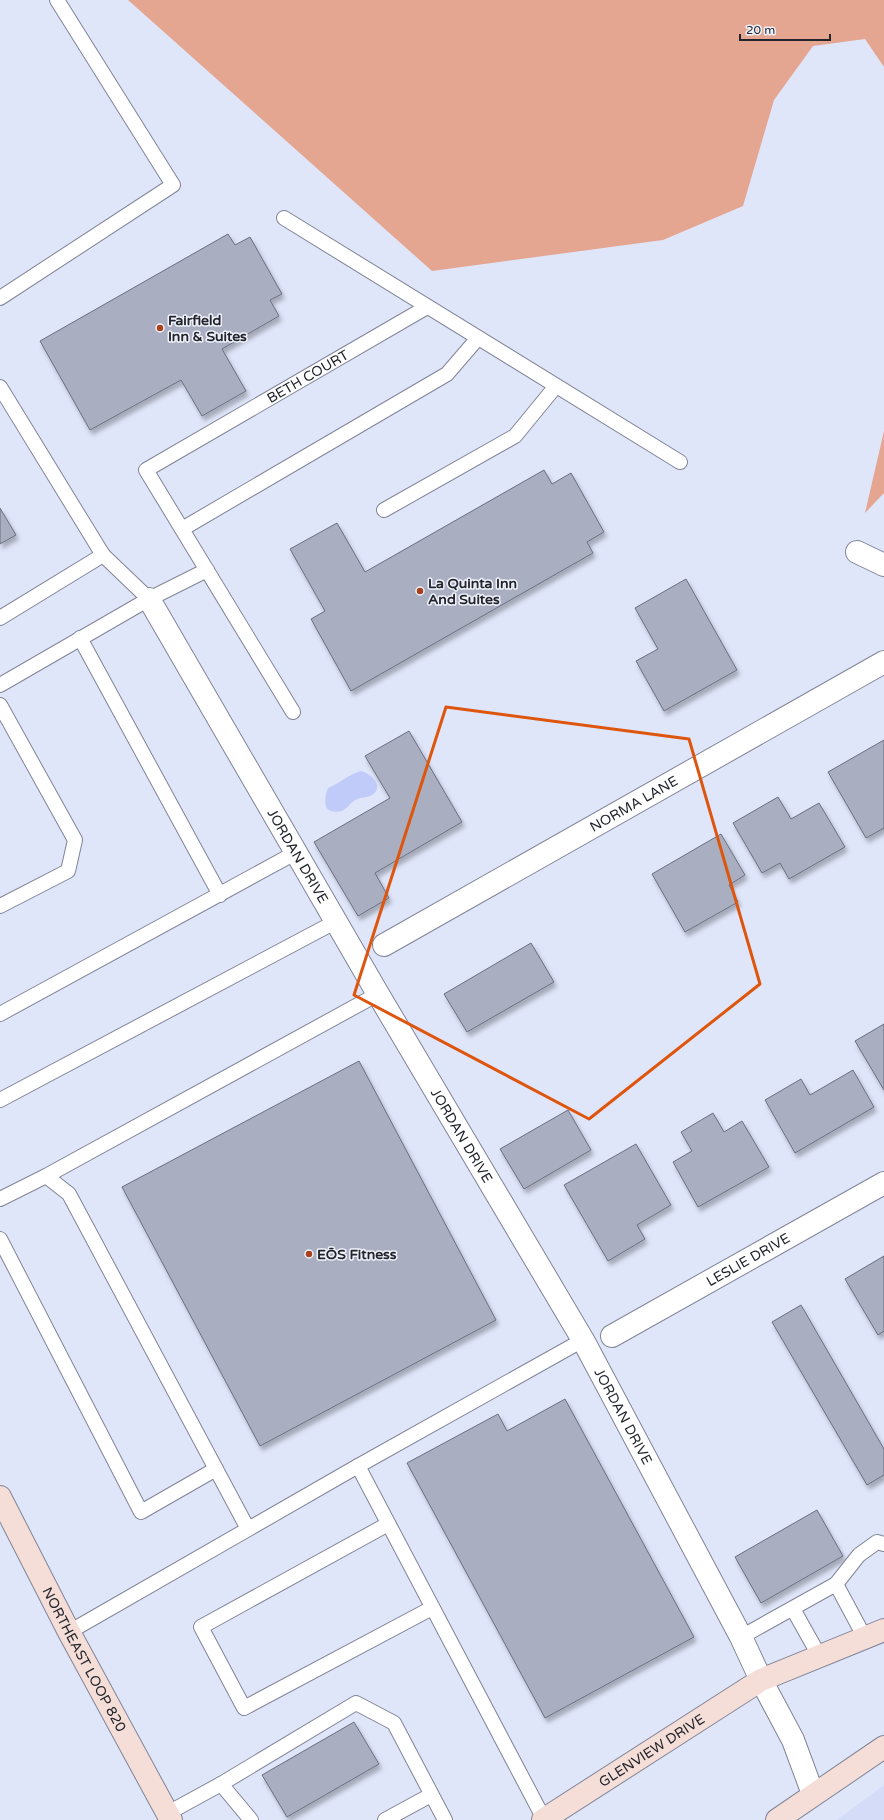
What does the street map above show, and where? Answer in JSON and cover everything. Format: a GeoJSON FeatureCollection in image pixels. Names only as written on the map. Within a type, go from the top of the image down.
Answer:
{"type":"FeatureCollection","features":[{"type":"Feature","properties":{"kind":"main road","name":"NORTHEAST LOOP 820"},"geometry":{"type":"LineString","coordinates":[[0,1497],[69,1632],[169,1817]]}},
{"type":"Feature","properties":{"kind":"main road","name":"GLENVIEW DRIVE"},"geometry":{"type":"LineString","coordinates":[[543,1820],[761,1680],[875,1634]]}},
{"type":"Feature","properties":{"kind":"main road"},"geometry":{"type":"LineString","coordinates":[[777,1820],[884,1747]]}},
{"type":"Feature","properties":{"kind":"street"},"geometry":{"type":"LineString","coordinates":[[857,552],[884,565]]}},
{"type":"Feature","properties":{"kind":"street","name":"JORDAN DRIVE"},"geometry":{"type":"LineString","coordinates":[[148,599],[335,922],[582,1340],[741,1637],[761,1680]]}},
{"type":"Feature","properties":{"kind":"street","name":"NORMA LANE"},"geometry":{"type":"LineString","coordinates":[[384,946],[884,662]]}},
{"type":"Feature","properties":{"kind":"street","name":"LESLIE DRIVE"},"geometry":{"type":"LineString","coordinates":[[612,1336],[884,1183]]}},
{"type":"Feature","properties":{"kind":"street"},"geometry":{"type":"LineString","coordinates":[[761,1680],[793,1740],[813,1794]]}},
{"type":"Feature","properties":{"kind":"lane"},"geometry":{"type":"LineString","coordinates":[[0,298],[174,185],[57,0]]}},
{"type":"Feature","properties":{"kind":"lane"},"geometry":{"type":"LineString","coordinates":[[284,218],[680,462]]}},
{"type":"Feature","properties":{"kind":"lane","name":"BETH COURT"},"geometry":{"type":"LineString","coordinates":[[182,530],[146,470],[427,307]]}},
{"type":"Feature","properties":{"kind":"lane"},"geometry":{"type":"LineString","coordinates":[[293,712],[182,530],[447,374],[478,338]]}},
{"type":"Feature","properties":{"kind":"lane"},"geometry":{"type":"LineString","coordinates":[[384,510],[515,436],[556,386]]}},
{"type":"Feature","properties":{"kind":"lane"},"geometry":{"type":"LineString","coordinates":[[0,387],[103,555],[148,599]]}},
{"type":"Feature","properties":{"kind":"lane"},"geometry":{"type":"LineString","coordinates":[[0,618],[103,555]]}},
{"type":"Feature","properties":{"kind":"lane"},"geometry":{"type":"LineString","coordinates":[[0,685],[148,599],[207,570]]}},
{"type":"Feature","properties":{"kind":"lane"},"geometry":{"type":"LineString","coordinates":[[80,638],[220,895]]}},
{"type":"Feature","properties":{"kind":"lane"},"geometry":{"type":"LineString","coordinates":[[0,705],[75,840],[68,871],[0,906]]}},
{"type":"Feature","properties":{"kind":"lane"},"geometry":{"type":"LineString","coordinates":[[0,1014],[295,853]]}},
{"type":"Feature","properties":{"kind":"lane"},"geometry":{"type":"LineString","coordinates":[[0,1100],[335,922]]}},
{"type":"Feature","properties":{"kind":"lane"},"geometry":{"type":"LineString","coordinates":[[0,1200],[378,994]]}},
{"type":"Feature","properties":{"kind":"lane"},"geometry":{"type":"LineString","coordinates":[[46,1176],[69,1194],[248,1529]]}},
{"type":"Feature","properties":{"kind":"lane"},"geometry":{"type":"LineString","coordinates":[[0,1239],[142,1512],[216,1469]]}},
{"type":"Feature","properties":{"kind":"lane"},"geometry":{"type":"LineString","coordinates":[[69,1632],[358,1466],[582,1340]]}},
{"type":"Feature","properties":{"kind":"lane"},"geometry":{"type":"LineString","coordinates":[[358,1466],[543,1820]]}},
{"type":"Feature","properties":{"kind":"lane"},"geometry":{"type":"LineString","coordinates":[[388,1524],[201,1627],[244,1708],[432,1608]]}},
{"type":"Feature","properties":{"kind":"lane"},"geometry":{"type":"LineString","coordinates":[[741,1637],[836,1584],[858,1555],[877,1542],[884,1544]]}},
{"type":"Feature","properties":{"kind":"lane"},"geometry":{"type":"LineString","coordinates":[[836,1584],[875,1634]]}},
{"type":"Feature","properties":{"kind":"lane"},"geometry":{"type":"LineString","coordinates":[[793,1609],[820,1657]]}},
{"type":"Feature","properties":{"kind":"lane"},"geometry":{"type":"LineString","coordinates":[[169,1817],[356,1703],[394,1723],[445,1820]]}},
{"type":"Feature","properties":{"kind":"lane"},"geometry":{"type":"LineString","coordinates":[[222,1784],[251,1820]]}},
{"type":"Feature","properties":{"kind":"lane"},"geometry":{"type":"LineString","coordinates":[[385,1820],[431,1795]]}},
{"type":"Feature","properties":{"kind":"highlighted area"},"geometry":{"type":"Polygon","coordinates":[[[446,707],[689,739],[760,984],[589,1119],[354,995],[446,707]]]}},
{"type":"Feature","properties":{"kind":"shaded area"},"geometry":{"type":"Polygon","coordinates":[[[128,0],[884,0],[884,67],[865,39],[813,46],[774,100],[743,206],[663,240],[432,271],[128,0]]]}},
{"type":"Feature","properties":{"kind":"shaded area"},"geometry":{"type":"Polygon","coordinates":[[[884,431],[884,493],[865,513],[884,431]]]}},
{"type":"Feature","properties":{"kind":"shaded area"},"geometry":{"type":"Polygon","coordinates":[[[884,1785],[884,1820],[837,1820],[884,1785]]]}},
{"type":"Feature","properties":{"kind":"water"},"geometry":{"type":"Polygon","coordinates":[[[361,771],[369,774],[375,781],[377,784],[376,792],[370,796],[357,799],[342,811],[336,812],[328,809],[325,798],[328,788],[352,774],[361,771]]]}},
{"type":"Feature","properties":{"kind":"building","name":"Fairfield Inn & Suites"},"geometry":{"type":"Polygon","coordinates":[[[228,234],[235,245],[250,237],[282,294],[270,300],[279,316],[222,349],[246,391],[202,416],[181,380],[90,430],[40,341],[228,234]]]}},
{"type":"Feature","properties":{"kind":"building","name":"La Quinta Inn And Suites"},"geometry":{"type":"Polygon","coordinates":[[[544,470],[552,484],[571,473],[604,532],[587,542],[593,553],[351,691],[311,619],[325,611],[290,549],[337,523],[365,572],[544,470]]]}},
{"type":"Feature","properties":{"kind":"building"},"geometry":{"type":"Polygon","coordinates":[[[0,508],[16,535],[0,544],[0,508]]]}},
{"type":"Feature","properties":{"kind":"building"},"geometry":{"type":"Polygon","coordinates":[[[686,579],[737,670],[664,711],[636,661],[658,649],[635,608],[686,579]]]}},
{"type":"Feature","properties":{"kind":"building"},"geometry":{"type":"Polygon","coordinates":[[[409,731],[462,822],[375,873],[389,898],[358,916],[314,842],[390,798],[365,756],[409,731]]]}},
{"type":"Feature","properties":{"kind":"building"},"geometry":{"type":"Polygon","coordinates":[[[884,740],[884,828],[866,838],[828,772],[884,740]]]}},
{"type":"Feature","properties":{"kind":"building"},"geometry":{"type":"Polygon","coordinates":[[[778,797],[791,819],[819,803],[845,847],[789,879],[780,863],[762,873],[733,823],[778,797]]]}},
{"type":"Feature","properties":{"kind":"building"},"geometry":{"type":"Polygon","coordinates":[[[721,834],[745,875],[729,885],[738,902],[685,932],[652,874],[721,834]]]}},
{"type":"Feature","properties":{"kind":"building"},"geometry":{"type":"Polygon","coordinates":[[[531,943],[554,982],[467,1032],[444,994],[531,943]]]}},
{"type":"Feature","properties":{"kind":"building"},"geometry":{"type":"Polygon","coordinates":[[[884,1024],[884,1090],[855,1041],[884,1024]]]}},
{"type":"Feature","properties":{"kind":"building","name":"EŌS Fitness"},"geometry":{"type":"Polygon","coordinates":[[[359,1061],[496,1320],[260,1446],[122,1187],[359,1061]]]}},
{"type":"Feature","properties":{"kind":"building"},"geometry":{"type":"Polygon","coordinates":[[[853,1070],[874,1107],[795,1153],[765,1100],[801,1079],[810,1095],[853,1070]]]}},
{"type":"Feature","properties":{"kind":"building"},"geometry":{"type":"Polygon","coordinates":[[[568,1110],[591,1150],[524,1189],[500,1149],[568,1110]]]}},
{"type":"Feature","properties":{"kind":"building"},"geometry":{"type":"Polygon","coordinates":[[[713,1113],[724,1132],[742,1121],[769,1167],[698,1207],[673,1162],[692,1151],[681,1132],[713,1113]]]}},
{"type":"Feature","properties":{"kind":"building"},"geometry":{"type":"Polygon","coordinates":[[[636,1144],[671,1205],[637,1225],[645,1239],[608,1261],[564,1185],[636,1144]]]}},
{"type":"Feature","properties":{"kind":"building"},"geometry":{"type":"Polygon","coordinates":[[[884,1256],[884,1331],[878,1335],[845,1279],[884,1256]]]}},
{"type":"Feature","properties":{"kind":"building"},"geometry":{"type":"Polygon","coordinates":[[[801,1305],[884,1449],[884,1475],[867,1485],[772,1322],[801,1305]]]}},
{"type":"Feature","properties":{"kind":"building"},"geometry":{"type":"Polygon","coordinates":[[[565,1399],[694,1637],[545,1718],[407,1463],[498,1414],[507,1431],[565,1399]]]}},
{"type":"Feature","properties":{"kind":"building"},"geometry":{"type":"Polygon","coordinates":[[[817,1510],[843,1556],[761,1603],[735,1557],[817,1510]]]}},
{"type":"Feature","properties":{"kind":"building"},"geometry":{"type":"Polygon","coordinates":[[[354,1722],[379,1764],[287,1817],[262,1775],[354,1722]]]}},
{"type":"Feature","properties":{"kind":"place","name":"Fairfield Inn & Suites"},"geometry":{"type":"Point","coordinates":[160,328]}},
{"type":"Feature","properties":{"kind":"place","name":"La Quinta Inn And Suites"},"geometry":{"type":"Point","coordinates":[420,591]}},
{"type":"Feature","properties":{"kind":"place","name":"EŌS Fitness"},"geometry":{"type":"Point","coordinates":[309,1254]}}]}
